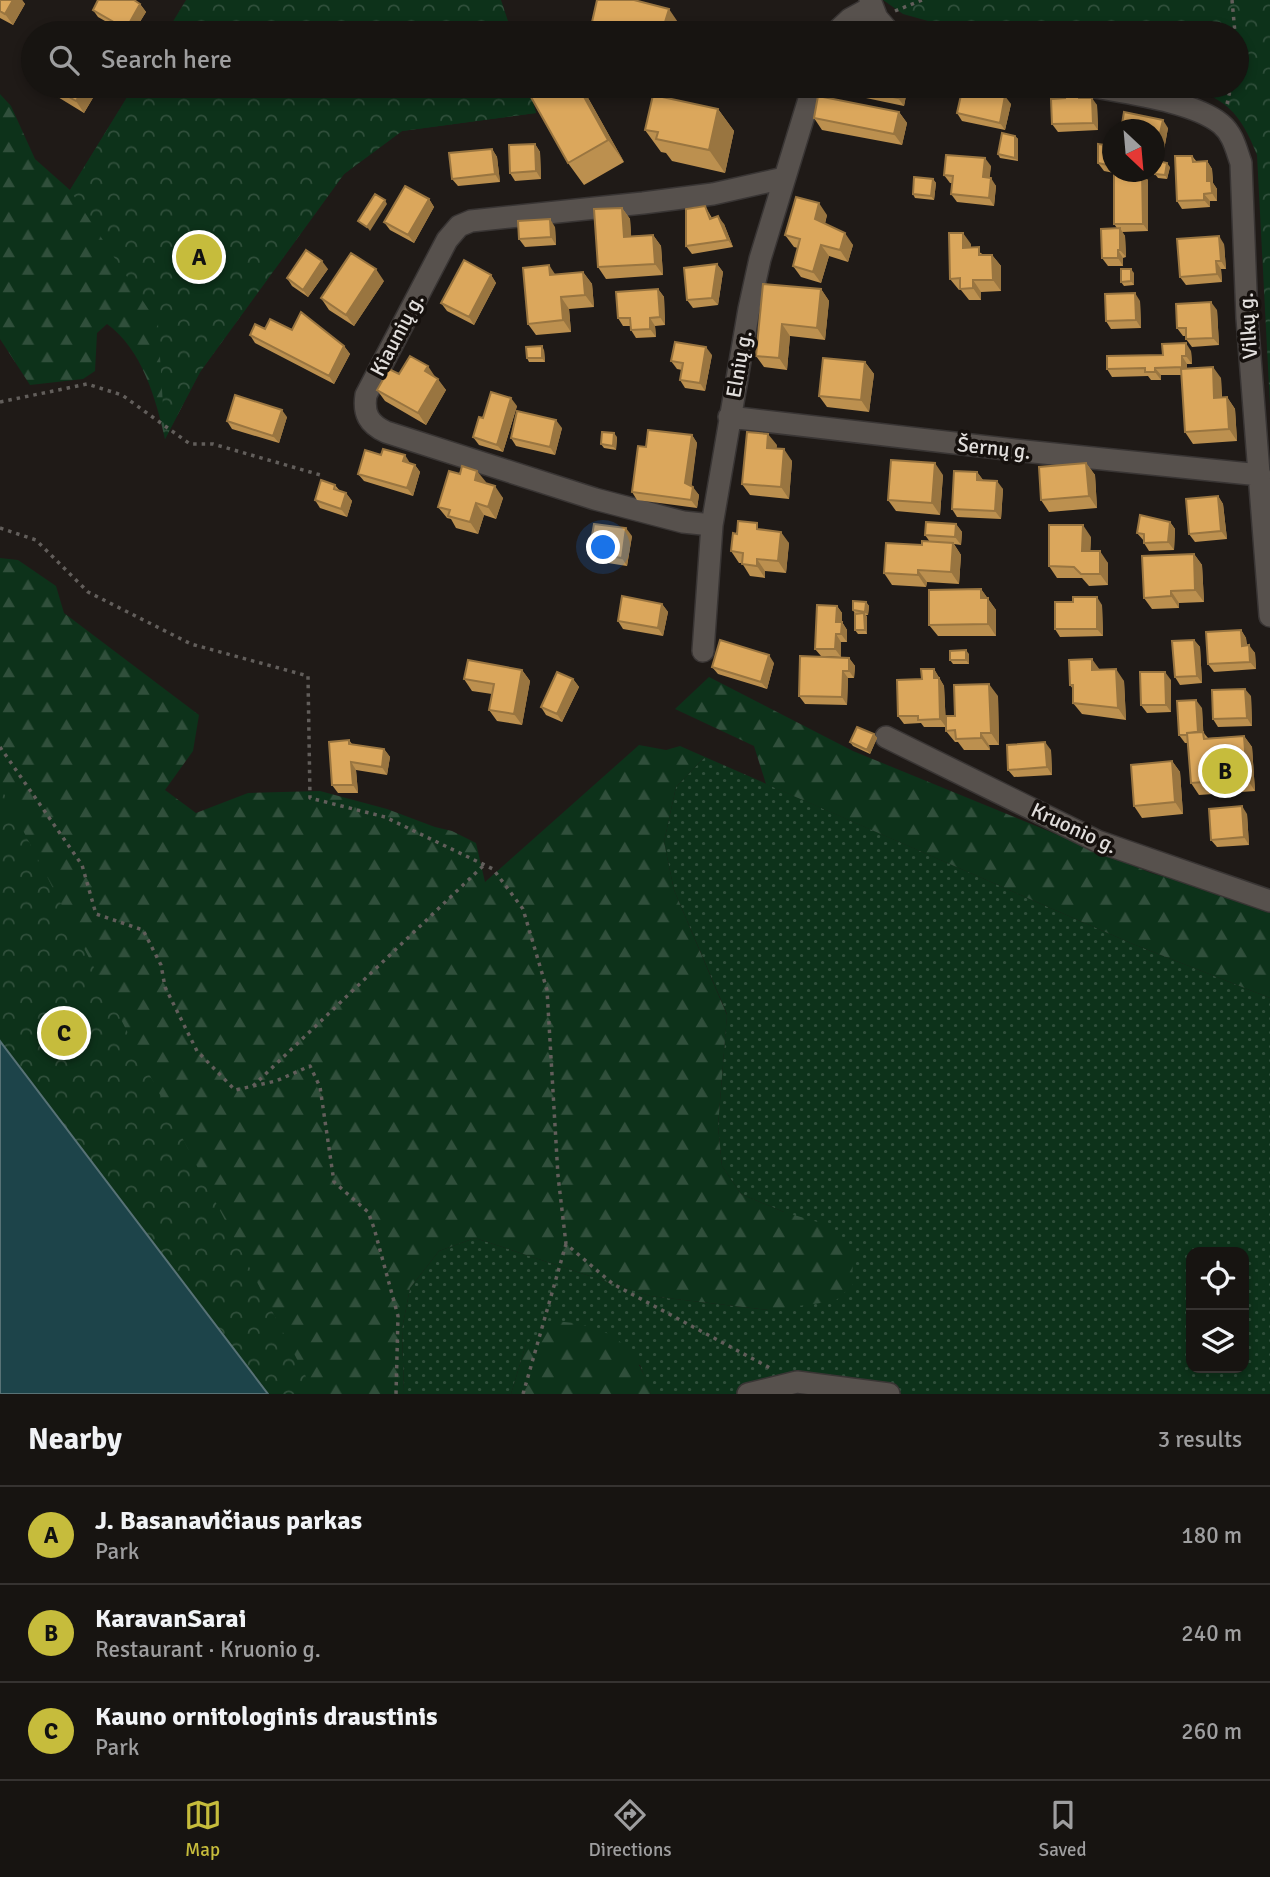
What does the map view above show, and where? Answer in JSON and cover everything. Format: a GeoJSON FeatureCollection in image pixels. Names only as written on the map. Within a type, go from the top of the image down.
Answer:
{"type":"FeatureCollection","features":[{"type":"Feature","properties":{"kind":"street"},"geometry":{"type":"LineString","coordinates":[[848,21],[877,15]]}},
{"type":"Feature","properties":{"kind":"street","name":"Elnių g."},"geometry":{"type":"LineString","coordinates":[[703,650],[712,525],[729,417],[760,259],[809,98]]}},
{"type":"Feature","properties":{"kind":"street","name":"Vilkų g."},"geometry":{"type":"LineString","coordinates":[[1148,98],[1201,112],[1221,124],[1235,144],[1241,163],[1247,318],[1270,616]]}},
{"type":"Feature","properties":{"kind":"street","name":"Kiaunių g."},"geometry":{"type":"LineString","coordinates":[[712,525],[683,522],[595,499],[387,432],[374,426],[367,417],[366,395],[447,240],[459,226],[471,220],[713,194],[784,178]]}},
{"type":"Feature","properties":{"kind":"street","name":"Šernų g."},"geometry":{"type":"LineString","coordinates":[[729,417],[1260,475]]}},
{"type":"Feature","properties":{"kind":"street","name":"Kruonio g."},"geometry":{"type":"LineString","coordinates":[[886,737],[1097,841],[1270,901]]}},
{"type":"Feature","properties":{"kind":"street"},"geometry":{"type":"LineString","coordinates":[[748,1394],[797,1382],[889,1394]]}},
{"type":"Feature","properties":{"kind":"path"},"geometry":{"type":"LineString","coordinates":[[877,15],[922,0]]}},
{"type":"Feature","properties":{"kind":"path"},"geometry":{"type":"LineString","coordinates":[[1232,0],[1234,21]]}},
{"type":"Feature","properties":{"kind":"path"},"geometry":{"type":"LineString","coordinates":[[0,402],[87,384],[122,395],[190,443],[213,444],[324,477]]}},
{"type":"Feature","properties":{"kind":"path"},"geometry":{"type":"LineString","coordinates":[[0,528],[36,540],[88,592],[191,644],[308,676],[310,798],[385,817],[493,869],[523,909],[547,990],[558,1176],[566,1244],[523,1394]]}},
{"type":"Feature","properties":{"kind":"path"},"geometry":{"type":"LineString","coordinates":[[0,747],[82,865],[96,914],[143,930],[161,965],[165,987],[197,1051],[235,1090],[276,1081],[310,1066],[320,1087],[334,1182],[368,1212],[398,1316],[396,1394]]}},
{"type":"Feature","properties":{"kind":"path"},"geometry":{"type":"LineString","coordinates":[[253,1086],[484,865]]}},
{"type":"Feature","properties":{"kind":"path"},"geometry":{"type":"LineString","coordinates":[[566,1244],[613,1284],[797,1382]]}},
{"type":"Feature","properties":{"kind":"green space"},"geometry":{"type":"Polygon","coordinates":[[[186,0],[501,0],[508,21],[173,21],[186,0]]]}},
{"type":"Feature","properties":{"kind":"green space"},"geometry":{"type":"Polygon","coordinates":[[[883,0],[1270,0],[1270,406],[1257,155],[1237,117],[1214,98],[1249,98],[1249,21],[928,21],[903,14],[883,0]]]}},
{"type":"Feature","properties":{"kind":"green space"},"geometry":{"type":"Polygon","coordinates":[[[0,94],[11,106],[35,159],[70,190],[127,98],[532,98],[536,113],[402,131],[344,174],[200,372],[165,439],[146,376],[130,347],[107,324],[97,333],[95,371],[83,379],[30,385],[0,339],[0,94]]]}},
{"type":"Feature","properties":{"kind":"green space"},"geometry":{"type":"Polygon","coordinates":[[[127,98],[532,98],[536,113],[402,131],[344,174],[200,372],[165,439],[158,324],[70,190],[127,98]]]}},
{"type":"Feature","properties":{"kind":"green space"},"geometry":{"type":"Polygon","coordinates":[[[0,558],[18,560],[56,586],[64,613],[199,715],[193,751],[165,790],[196,813],[248,793],[320,791],[387,809],[452,831],[476,843],[485,882],[639,745],[666,750],[680,746],[705,757],[676,787],[664,842],[674,890],[727,1015],[718,1126],[722,1166],[741,1194],[784,1212],[831,1226],[853,1255],[852,1286],[835,1301],[769,1310],[650,1296],[475,1238],[439,1251],[410,1288],[402,1329],[404,1394],[268,1394],[0,1041],[0,558]]]}},
{"type":"Feature","properties":{"kind":"green space"},"geometry":{"type":"Polygon","coordinates":[[[709,677],[853,751],[1151,873],[1270,906],[1270,998],[1133,944],[766,784],[754,746],[675,709],[709,677]]]}},
{"type":"Feature","properties":{"kind":"green space"},"geometry":{"type":"Polygon","coordinates":[[[705,757],[1133,944],[1270,998],[1270,1394],[651,1394],[640,1365],[526,1344],[511,1394],[404,1394],[402,1329],[410,1288],[439,1251],[475,1238],[650,1296],[769,1310],[784,1212],[741,1194],[722,1166],[718,1126],[727,1014],[674,890],[664,842],[676,787],[705,757]]]}},
{"type":"Feature","properties":{"kind":"green space"},"geometry":{"type":"Polygon","coordinates":[[[0,786],[315,1394],[0,1394],[0,786]]]}},
{"type":"Feature","properties":{"kind":"green space"},"geometry":{"type":"Polygon","coordinates":[[[555,1321],[590,1327],[617,1339],[637,1361],[651,1394],[511,1394],[526,1344],[555,1321]]]}},
{"type":"Feature","properties":{"kind":"water"},"geometry":{"type":"Polygon","coordinates":[[[0,1041],[268,1394],[0,1394],[0,1041]]]}},
{"type":"Feature","properties":{"kind":"building"},"geometry":{"type":"Polygon","coordinates":[[[0,0],[13,0],[5,14],[0,11],[0,0]]]}},
{"type":"Feature","properties":{"kind":"building"},"geometry":{"type":"Polygon","coordinates":[[[98,0],[134,0],[140,4],[130,21],[112,21],[93,10],[98,0]]]}},
{"type":"Feature","properties":{"kind":"building"},"geometry":{"type":"Polygon","coordinates":[[[597,0],[634,0],[669,9],[665,21],[592,21],[597,0]]]}},
{"type":"Feature","properties":{"kind":"building"},"geometry":{"type":"Polygon","coordinates":[[[532,98],[585,98],[608,140],[568,163],[532,98]]]}},
{"type":"Feature","properties":{"kind":"building"},"geometry":{"type":"Polygon","coordinates":[[[652,98],[667,98],[718,109],[709,150],[656,139],[658,132],[645,130],[652,98]]]}},
{"type":"Feature","properties":{"kind":"building"},"geometry":{"type":"Polygon","coordinates":[[[818,98],[899,112],[894,134],[814,118],[818,98]]]}},
{"type":"Feature","properties":{"kind":"building"},"geometry":{"type":"Polygon","coordinates":[[[960,98],[1005,98],[1000,123],[957,113],[960,98]]]}},
{"type":"Feature","properties":{"kind":"building"},"geometry":{"type":"Polygon","coordinates":[[[1092,98],[1093,123],[1052,124],[1051,99],[1092,98]]]}},
{"type":"Feature","properties":{"kind":"building"},"geometry":{"type":"Polygon","coordinates":[[[1124,112],[1158,119],[1123,119],[1124,112]]]}},
{"type":"Feature","properties":{"kind":"building"},"geometry":{"type":"Polygon","coordinates":[[[1002,133],[1015,136],[1015,158],[998,154],[1002,133]]]}},
{"type":"Feature","properties":{"kind":"building"},"geometry":{"type":"Polygon","coordinates":[[[535,144],[536,171],[510,173],[509,145],[535,144]]]}},
{"type":"Feature","properties":{"kind":"building"},"geometry":{"type":"Polygon","coordinates":[[[1098,144],[1102,145],[1102,164],[1098,163],[1098,144]]]}},
{"type":"Feature","properties":{"kind":"building"},"geometry":{"type":"Polygon","coordinates":[[[492,149],[495,174],[452,179],[449,153],[492,149]]]}},
{"type":"Feature","properties":{"kind":"building"},"geometry":{"type":"Polygon","coordinates":[[[946,155],[985,158],[983,177],[991,178],[989,198],[951,194],[953,176],[944,175],[946,155]]]}},
{"type":"Feature","properties":{"kind":"building"},"geometry":{"type":"Polygon","coordinates":[[[1175,156],[1192,156],[1193,162],[1207,161],[1207,181],[1211,181],[1212,193],[1204,194],[1204,200],[1177,201],[1175,156]]]}},
{"type":"Feature","properties":{"kind":"building"},"geometry":{"type":"Polygon","coordinates":[[[914,177],[933,179],[931,196],[913,194],[914,177]]]}},
{"type":"Feature","properties":{"kind":"building"},"geometry":{"type":"Polygon","coordinates":[[[1114,182],[1142,182],[1143,224],[1114,224],[1114,182]]]}},
{"type":"Feature","properties":{"kind":"building"},"geometry":{"type":"Polygon","coordinates":[[[405,186],[429,199],[408,235],[384,222],[405,186]]]}},
{"type":"Feature","properties":{"kind":"building"},"geometry":{"type":"Polygon","coordinates":[[[375,194],[385,200],[367,227],[358,221],[375,194]]]}},
{"type":"Feature","properties":{"kind":"building"},"geometry":{"type":"Polygon","coordinates":[[[796,197],[819,203],[815,219],[845,233],[840,250],[821,245],[813,272],[793,266],[800,239],[785,235],[796,197]]]}},
{"type":"Feature","properties":{"kind":"building"},"geometry":{"type":"Polygon","coordinates":[[[705,206],[710,219],[718,216],[728,240],[686,246],[686,209],[705,206]]]}},
{"type":"Feature","properties":{"kind":"building"},"geometry":{"type":"Polygon","coordinates":[[[622,208],[624,237],[653,235],[655,264],[598,267],[594,209],[622,208]]]}},
{"type":"Feature","properties":{"kind":"building"},"geometry":{"type":"Polygon","coordinates":[[[550,219],[551,237],[519,239],[518,221],[550,219]]]}},
{"type":"Feature","properties":{"kind":"building"},"geometry":{"type":"Polygon","coordinates":[[[1120,228],[1118,258],[1102,258],[1101,229],[1120,228]]]}},
{"type":"Feature","properties":{"kind":"building"},"geometry":{"type":"Polygon","coordinates":[[[949,233],[963,233],[963,248],[979,247],[979,255],[992,255],[993,280],[973,280],[973,288],[960,289],[960,278],[950,279],[949,233]]]}},
{"type":"Feature","properties":{"kind":"building"},"geometry":{"type":"Polygon","coordinates":[[[1219,236],[1221,261],[1216,261],[1217,274],[1180,277],[1177,239],[1219,236]]]}},
{"type":"Feature","properties":{"kind":"building"},"geometry":{"type":"Polygon","coordinates":[[[306,250],[322,261],[303,290],[287,278],[306,250]]]}},
{"type":"Feature","properties":{"kind":"building"},"geometry":{"type":"Polygon","coordinates":[[[351,253],[376,269],[346,315],[321,298],[351,253]]]}},
{"type":"Feature","properties":{"kind":"building"},"geometry":{"type":"Polygon","coordinates":[[[464,260],[491,275],[469,317],[441,303],[464,260]]]}},
{"type":"Feature","properties":{"kind":"building"},"geometry":{"type":"Polygon","coordinates":[[[717,264],[712,298],[687,300],[684,268],[717,264]]]}},
{"type":"Feature","properties":{"kind":"building"},"geometry":{"type":"Polygon","coordinates":[[[549,265],[550,275],[583,272],[585,295],[561,297],[563,320],[528,324],[523,268],[549,265]]]}},
{"type":"Feature","properties":{"kind":"building"},"geometry":{"type":"Polygon","coordinates":[[[1121,269],[1131,269],[1131,281],[1121,282],[1121,269]]]}},
{"type":"Feature","properties":{"kind":"building"},"geometry":{"type":"Polygon","coordinates":[[[763,284],[821,289],[817,328],[782,324],[779,358],[756,356],[763,284]]]}},
{"type":"Feature","properties":{"kind":"building"},"geometry":{"type":"Polygon","coordinates":[[[658,289],[660,317],[650,318],[650,329],[631,330],[630,318],[618,318],[616,292],[658,289]]]}},
{"type":"Feature","properties":{"kind":"building"},"geometry":{"type":"Polygon","coordinates":[[[1135,293],[1136,320],[1106,321],[1105,294],[1135,293]]]}},
{"type":"Feature","properties":{"kind":"building"},"geometry":{"type":"Polygon","coordinates":[[[1211,302],[1213,338],[1186,339],[1186,328],[1177,328],[1176,304],[1211,302]]]}},
{"type":"Feature","properties":{"kind":"building"},"geometry":{"type":"Polygon","coordinates":[[[301,312],[344,346],[329,376],[250,335],[255,324],[265,329],[270,319],[292,330],[301,312]]]}},
{"type":"Feature","properties":{"kind":"building"},"geometry":{"type":"Polygon","coordinates":[[[675,342],[706,347],[700,383],[680,380],[683,363],[671,361],[675,342]]]}},
{"type":"Feature","properties":{"kind":"building"},"geometry":{"type":"Polygon","coordinates":[[[1186,343],[1186,356],[1182,356],[1182,367],[1155,368],[1155,372],[1145,372],[1145,368],[1107,369],[1107,356],[1163,355],[1162,344],[1186,343]]]}},
{"type":"Feature","properties":{"kind":"building"},"geometry":{"type":"Polygon","coordinates":[[[542,346],[542,358],[527,358],[526,347],[542,346]]]}},
{"type":"Feature","properties":{"kind":"building"},"geometry":{"type":"Polygon","coordinates":[[[410,356],[428,366],[425,371],[438,379],[418,413],[377,390],[389,369],[399,374],[410,356]]]}},
{"type":"Feature","properties":{"kind":"building"},"geometry":{"type":"Polygon","coordinates":[[[823,358],[865,362],[861,400],[819,396],[823,358]]]}},
{"type":"Feature","properties":{"kind":"building"},"geometry":{"type":"Polygon","coordinates":[[[1213,367],[1214,398],[1227,397],[1229,429],[1185,432],[1181,369],[1213,367]]]}},
{"type":"Feature","properties":{"kind":"building"},"geometry":{"type":"Polygon","coordinates":[[[491,392],[511,398],[497,445],[473,437],[479,417],[483,418],[491,392]]]}},
{"type":"Feature","properties":{"kind":"building"},"geometry":{"type":"Polygon","coordinates":[[[235,395],[282,410],[273,436],[227,421],[235,395]]]}},
{"type":"Feature","properties":{"kind":"building"},"geometry":{"type":"Polygon","coordinates":[[[517,411],[556,420],[550,447],[511,438],[517,411]]]}},
{"type":"Feature","properties":{"kind":"building"},"geometry":{"type":"Polygon","coordinates":[[[648,430],[692,435],[685,483],[693,487],[691,500],[632,492],[638,446],[646,447],[648,430]]]}},
{"type":"Feature","properties":{"kind":"building"},"geometry":{"type":"Polygon","coordinates":[[[602,432],[614,433],[613,446],[601,444],[602,432]]]}},
{"type":"Feature","properties":{"kind":"building"},"geometry":{"type":"Polygon","coordinates":[[[747,432],[768,434],[767,448],[784,449],[781,487],[742,484],[747,432]]]}},
{"type":"Feature","properties":{"kind":"building"},"geometry":{"type":"Polygon","coordinates":[[[383,449],[405,455],[403,461],[415,465],[407,488],[358,474],[365,450],[381,455],[383,449]]]}},
{"type":"Feature","properties":{"kind":"building"},"geometry":{"type":"Polygon","coordinates":[[[891,460],[935,463],[932,503],[888,500],[891,460]]]}},
{"type":"Feature","properties":{"kind":"building"},"geometry":{"type":"Polygon","coordinates":[[[1086,463],[1089,496],[1041,500],[1039,467],[1086,463]]]}},
{"type":"Feature","properties":{"kind":"building"},"geometry":{"type":"Polygon","coordinates":[[[462,466],[477,471],[475,480],[495,486],[488,507],[476,503],[470,522],[448,516],[450,510],[438,507],[449,471],[460,474],[462,466]]]}},
{"type":"Feature","properties":{"kind":"building"},"geometry":{"type":"Polygon","coordinates":[[[954,471],[977,472],[977,480],[997,481],[995,511],[952,509],[954,471]]]}},
{"type":"Feature","properties":{"kind":"building"},"geometry":{"type":"Polygon","coordinates":[[[321,480],[346,493],[341,509],[315,500],[321,480]]]}},
{"type":"Feature","properties":{"kind":"building"},"geometry":{"type":"Polygon","coordinates":[[[1218,496],[1221,531],[1189,534],[1186,499],[1218,496]]]}},
{"type":"Feature","properties":{"kind":"building"},"geometry":{"type":"Polygon","coordinates":[[[1140,515],[1170,522],[1168,542],[1144,543],[1144,534],[1137,533],[1140,515]]]}},
{"type":"Feature","properties":{"kind":"building"},"geometry":{"type":"Polygon","coordinates":[[[738,521],[757,523],[757,529],[781,532],[778,561],[757,559],[757,566],[742,564],[743,553],[731,551],[733,533],[737,534],[738,521]]]}},
{"type":"Feature","properties":{"kind":"building"},"geometry":{"type":"Polygon","coordinates":[[[926,522],[956,524],[955,537],[925,535],[926,522]]]}},
{"type":"Feature","properties":{"kind":"building"},"geometry":{"type":"Polygon","coordinates":[[[594,524],[626,528],[622,558],[589,553],[594,524]]]}},
{"type":"Feature","properties":{"kind":"building"},"geometry":{"type":"Polygon","coordinates":[[[1049,525],[1083,525],[1082,551],[1100,551],[1100,574],[1081,574],[1074,567],[1049,566],[1049,525]]]}},
{"type":"Feature","properties":{"kind":"building"},"geometry":{"type":"Polygon","coordinates":[[[922,541],[953,543],[951,572],[918,570],[918,575],[884,573],[886,543],[922,545],[922,541]]]}},
{"type":"Feature","properties":{"kind":"building"},"geometry":{"type":"Polygon","coordinates":[[[1194,554],[1195,590],[1171,591],[1171,596],[1144,598],[1142,556],[1194,554]]]}},
{"type":"Feature","properties":{"kind":"building"},"geometry":{"type":"Polygon","coordinates":[[[981,589],[981,598],[988,598],[988,624],[929,625],[929,590],[981,589]]]}},
{"type":"Feature","properties":{"kind":"building"},"geometry":{"type":"Polygon","coordinates":[[[622,596],[662,604],[658,628],[618,621],[622,596]]]}},
{"type":"Feature","properties":{"kind":"building"},"geometry":{"type":"Polygon","coordinates":[[[1073,597],[1097,597],[1097,629],[1055,629],[1055,602],[1073,602],[1073,597]]]}},
{"type":"Feature","properties":{"kind":"building"},"geometry":{"type":"Polygon","coordinates":[[[853,601],[866,602],[865,612],[853,610],[853,601]]]}},
{"type":"Feature","properties":{"kind":"building"},"geometry":{"type":"Polygon","coordinates":[[[817,605],[837,606],[836,622],[842,622],[841,634],[836,634],[835,649],[815,649],[817,605]]]}},
{"type":"Feature","properties":{"kind":"building"},"geometry":{"type":"Polygon","coordinates":[[[864,613],[865,630],[855,630],[855,614],[864,613]]]}},
{"type":"Feature","properties":{"kind":"building"},"geometry":{"type":"Polygon","coordinates":[[[1241,630],[1242,646],[1249,645],[1250,662],[1208,664],[1206,632],[1241,630]]]}},
{"type":"Feature","properties":{"kind":"building"},"geometry":{"type":"Polygon","coordinates":[[[720,640],[769,655],[761,682],[712,667],[720,640]]]}},
{"type":"Feature","properties":{"kind":"building"},"geometry":{"type":"Polygon","coordinates":[[[1194,640],[1197,676],[1175,677],[1172,641],[1194,640]]]}},
{"type":"Feature","properties":{"kind":"building"},"geometry":{"type":"Polygon","coordinates":[[[966,650],[966,660],[950,660],[950,651],[966,650]]]}},
{"type":"Feature","properties":{"kind":"building"},"geometry":{"type":"Polygon","coordinates":[[[800,656],[849,658],[849,671],[843,671],[842,697],[799,696],[800,656]]]}},
{"type":"Feature","properties":{"kind":"building"},"geometry":{"type":"Polygon","coordinates":[[[1092,659],[1092,670],[1116,669],[1118,708],[1073,703],[1069,660],[1092,659]]]}},
{"type":"Feature","properties":{"kind":"building"},"geometry":{"type":"Polygon","coordinates":[[[468,660],[522,670],[514,714],[489,710],[494,684],[464,679],[468,660]]]}},
{"type":"Feature","properties":{"kind":"building"},"geometry":{"type":"Polygon","coordinates":[[[921,669],[934,669],[934,678],[939,678],[940,719],[918,720],[918,716],[898,716],[897,680],[922,679],[921,669]]]}},
{"type":"Feature","properties":{"kind":"building"},"geometry":{"type":"Polygon","coordinates":[[[557,672],[573,679],[557,714],[541,707],[557,672]]]}},
{"type":"Feature","properties":{"kind":"building"},"geometry":{"type":"Polygon","coordinates":[[[1140,672],[1165,672],[1166,705],[1141,705],[1140,672]]]}},
{"type":"Feature","properties":{"kind":"building"},"geometry":{"type":"Polygon","coordinates":[[[989,684],[991,733],[981,733],[981,738],[956,739],[955,730],[946,731],[946,716],[955,716],[954,685],[989,684]]]}},
{"type":"Feature","properties":{"kind":"building"},"geometry":{"type":"Polygon","coordinates":[[[1245,689],[1247,718],[1213,719],[1212,690],[1245,689]]]}},
{"type":"Feature","properties":{"kind":"building"},"geometry":{"type":"Polygon","coordinates":[[[1196,700],[1198,732],[1179,735],[1177,701],[1196,700]]]}},
{"type":"Feature","properties":{"kind":"building"},"geometry":{"type":"Polygon","coordinates":[[[857,727],[874,734],[867,750],[850,742],[857,727]]]}},
{"type":"Feature","properties":{"kind":"building"},"geometry":{"type":"Polygon","coordinates":[[[1203,732],[1204,739],[1244,736],[1247,779],[1191,783],[1187,733],[1203,732]]]}},
{"type":"Feature","properties":{"kind":"building"},"geometry":{"type":"Polygon","coordinates":[[[349,740],[349,744],[384,749],[382,767],[351,762],[353,785],[332,785],[329,742],[349,740]]]}},
{"type":"Feature","properties":{"kind":"building"},"geometry":{"type":"Polygon","coordinates":[[[1045,742],[1047,767],[1008,770],[1007,745],[1045,742]]]}},
{"type":"Feature","properties":{"kind":"building"},"geometry":{"type":"Polygon","coordinates":[[[1172,761],[1175,802],[1134,806],[1131,765],[1172,761]]]}},
{"type":"Feature","properties":{"kind":"building"},"geometry":{"type":"Polygon","coordinates":[[[1242,806],[1244,837],[1211,840],[1209,809],[1242,806]]]}},
{"type":"Feature","properties":{"kind":"place","name":"J. Basanavičiaus parkas"},"geometry":{"type":"Point","coordinates":[199,257]}},
{"type":"Feature","properties":{"kind":"place","name":"KaravanSarai"},"geometry":{"type":"Point","coordinates":[1225,771]}},
{"type":"Feature","properties":{"kind":"place","name":"Kauno ornitologinis draustinis"},"geometry":{"type":"Point","coordinates":[64,1033]}}]}
